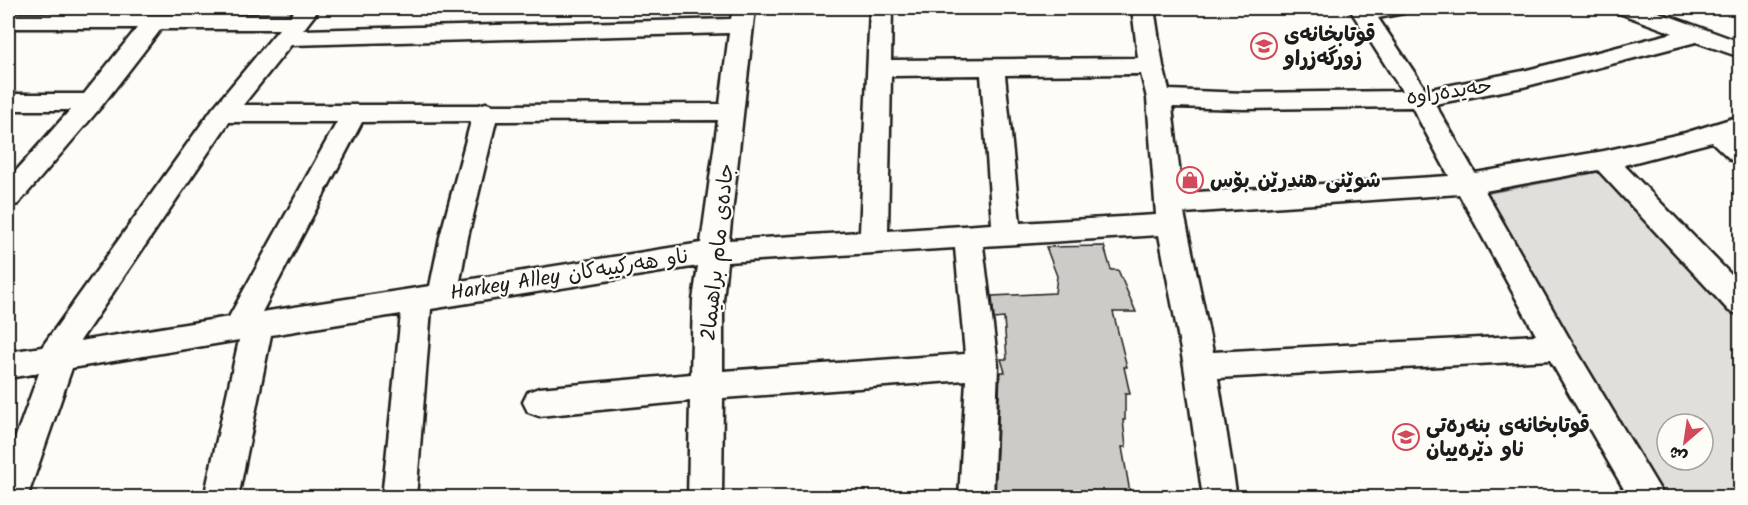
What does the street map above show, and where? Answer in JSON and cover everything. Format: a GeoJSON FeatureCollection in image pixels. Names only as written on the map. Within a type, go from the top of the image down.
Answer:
{"type":"FeatureCollection","features":[{"type":"Feature","properties":{"kind":"street"},"geometry":{"type":"LineString","coordinates":[[874,242],[881,8]]}},
{"type":"Feature","properties":{"kind":"street"},"geometry":{"type":"LineString","coordinates":[[1143,8],[1151,66],[1159,99],[1170,214],[1200,366],[1220,498]]}},
{"type":"Feature","properties":{"kind":"street"},"geometry":{"type":"LineString","coordinates":[[1396,8],[1362,11],[1420,99],[1558,347],[1648,498]]}},
{"type":"Feature","properties":{"kind":"street"},"geometry":{"type":"LineString","coordinates":[[1627,8],[1738,46]]}},
{"type":"Feature","properties":{"kind":"street"},"geometry":{"type":"LineString","coordinates":[[8,21],[297,22],[743,17]]}},
{"type":"Feature","properties":{"kind":"street","name":"جادەی مام براهیما2"},"geometry":{"type":"LineString","coordinates":[[705,498],[708,300],[743,17]]}},
{"type":"Feature","properties":{"kind":"street"},"geometry":{"type":"LineString","coordinates":[[8,197],[92,102],[155,21]]}},
{"type":"Feature","properties":{"kind":"street"},"geometry":{"type":"LineString","coordinates":[[10,498],[56,357],[222,114],[297,22]]}},
{"type":"Feature","properties":{"kind":"street","name":"حەیدەراوە"},"geometry":{"type":"LineString","coordinates":[[1159,99],[1245,101],[1420,99],[1523,79],[1698,34]]}},
{"type":"Feature","properties":{"kind":"street"},"geometry":{"type":"LineString","coordinates":[[879,68],[1151,66]]}},
{"type":"Feature","properties":{"kind":"street"},"geometry":{"type":"LineString","coordinates":[[992,68],[1007,234]]}},
{"type":"Feature","properties":{"kind":"street"},"geometry":{"type":"LineString","coordinates":[[8,102],[92,102]]}},
{"type":"Feature","properties":{"kind":"street"},"geometry":{"type":"LineString","coordinates":[[222,114],[486,111],[732,112]]}},
{"type":"Feature","properties":{"kind":"street"},"geometry":{"type":"LineString","coordinates":[[399,498],[430,296],[454,237],[486,111]]}},
{"type":"Feature","properties":{"kind":"street"},"geometry":{"type":"LineString","coordinates":[[221,498],[249,325],[354,114]]}},
{"type":"Feature","properties":{"kind":"street"},"geometry":{"type":"LineString","coordinates":[[1728,128],[1740,154]]}},
{"type":"Feature","properties":{"kind":"street","name":"Harkey Alley ناو هەركييەكان"},"geometry":{"type":"LineString","coordinates":[[8,365],[715,252],[1007,234],[1295,197],[1467,184],[1604,160],[1688,141],[1728,128]]}},
{"type":"Feature","properties":{"kind":"street"},"geometry":{"type":"LineString","coordinates":[[1604,160],[1740,303]]}},
{"type":"Feature","properties":{"kind":"street"},"geometry":{"type":"LineString","coordinates":[[968,237],[982,366],[976,498]]}},
{"type":"Feature","properties":{"kind":"street"},"geometry":{"type":"LineString","coordinates":[[1200,366],[1558,347]]}},
{"type":"Feature","properties":{"kind":"street"},"geometry":{"type":"LineString","coordinates":[[539,402],[707,386],[982,366]]}},
{"type":"Feature","properties":{"kind":"shaded area"},"geometry":{"type":"Polygon","coordinates":[[[1603,171],[1740,317],[1740,497],[1664,497],[1484,194],[1603,171]]]}},
{"type":"Feature","properties":{"kind":"building"},"geometry":{"type":"Polygon","coordinates":[[[1104,246],[1111,270],[1118,270],[1136,312],[1113,312],[1127,367],[1124,367],[1130,394],[1125,394],[1125,420],[1123,420],[1126,447],[1122,447],[1131,498],[995,498],[1000,372],[1005,372],[1001,359],[1007,359],[1004,318],[994,319],[992,296],[1055,293],[1057,276],[1046,247],[1104,246]]]}},
{"type":"Feature","properties":{"kind":"place","name":"قوتابخانەی زورگەزراو"},"geometry":{"type":"Point","coordinates":[1264,46]}},
{"type":"Feature","properties":{"kind":"place","name":"شوێنی هندرێن بۆس"},"geometry":{"type":"Point","coordinates":[1190,180]}},
{"type":"Feature","properties":{"kind":"place","name":"قوتابخانەى بنەرەتى ناو دێرەييان"},"geometry":{"type":"Point","coordinates":[1406,437]}}]}
